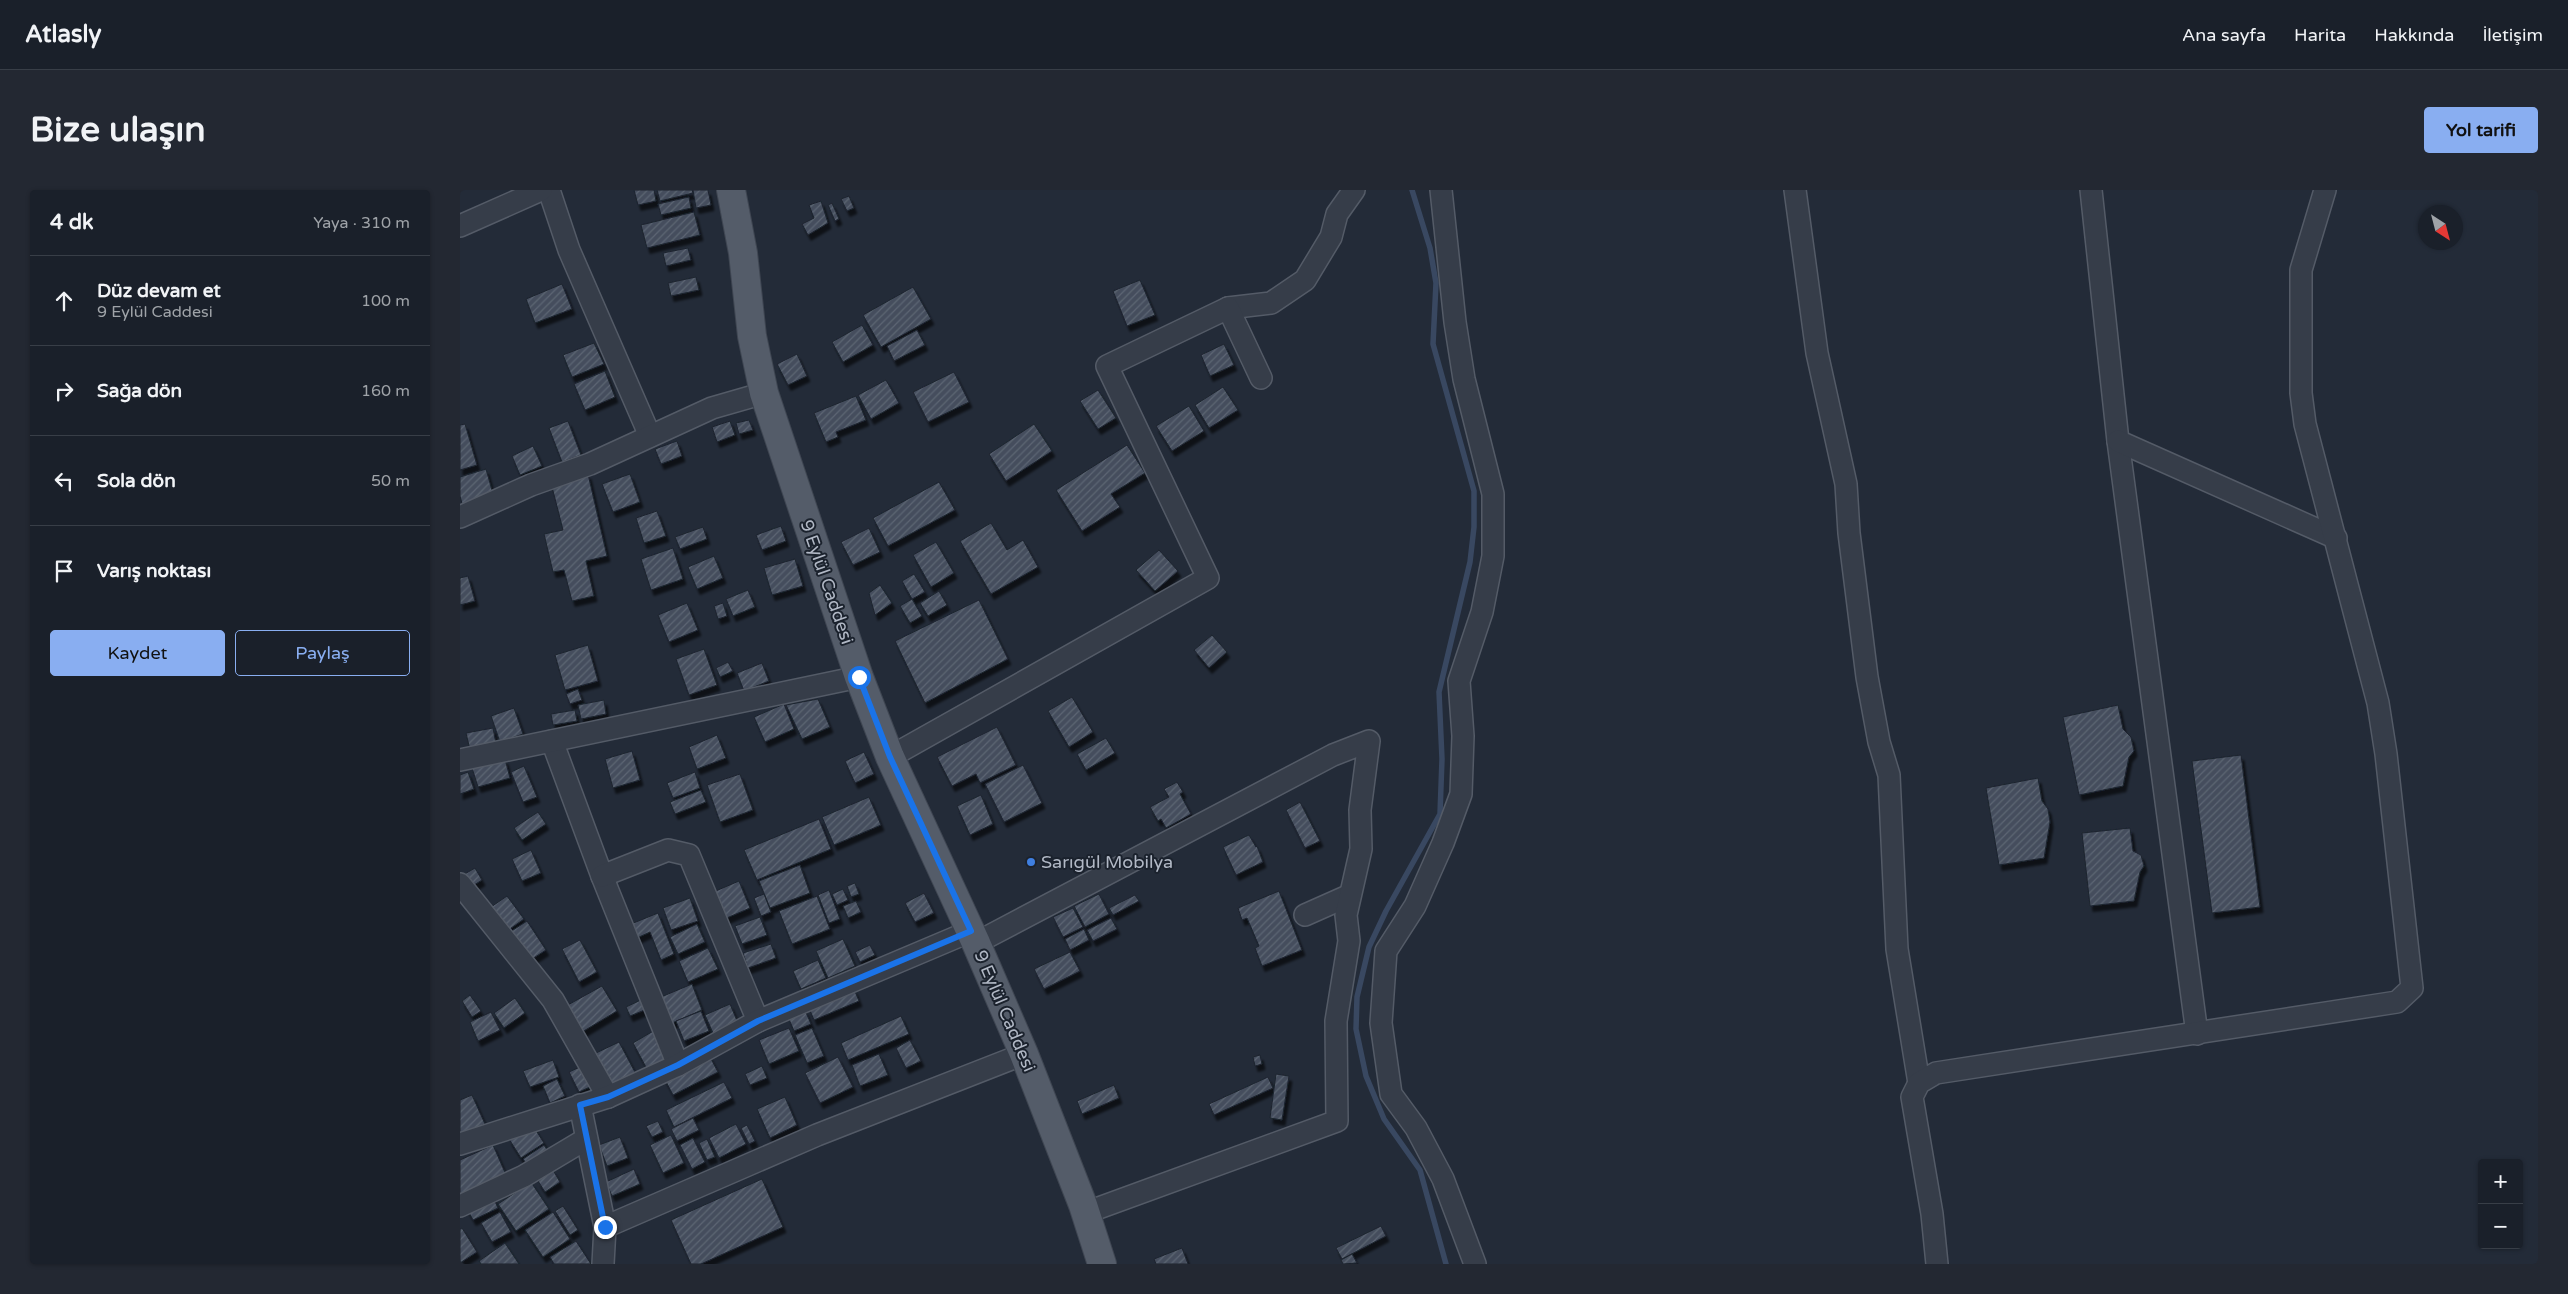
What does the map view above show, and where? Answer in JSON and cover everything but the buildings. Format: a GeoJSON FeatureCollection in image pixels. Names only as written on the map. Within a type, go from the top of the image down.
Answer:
{"type":"FeatureCollection","features":[{"type":"Feature","properties":{"kind":"main road","name":"9 Eylül Caddesi"},"geometry":{"type":"LineString","coordinates":[[731,190],[743,253],[752,336],[764,393],[859,677],[890,757],[974,937],[1024,1054],[1086,1213],[1102,1264]]}},
{"type":"Feature","properties":{"kind":"street"},"geometry":{"type":"LineString","coordinates":[[460,226],[542,190]]}},
{"type":"Feature","properties":{"kind":"street"},"geometry":{"type":"LineString","coordinates":[[549,190],[569,250],[650,436]]}},
{"type":"Feature","properties":{"kind":"street"},"geometry":{"type":"LineString","coordinates":[[890,757],[1208,578],[1107,366],[1228,308],[1272,304],[1305,280],[1331,238],[1337,214],[1354,190]]}},
{"type":"Feature","properties":{"kind":"street"},"geometry":{"type":"LineString","coordinates":[[1441,190],[1455,322],[1464,379],[1493,494],[1493,556],[1482,612],[1459,681],[1463,736],[1461,794],[1444,843],[1415,906],[1386,951],[1381,1023],[1391,1094],[1416,1128],[1444,1179],[1475,1264]]}},
{"type":"Feature","properties":{"kind":"street"},"geometry":{"type":"LineString","coordinates":[[1795,190],[1817,353],[1846,484],[1849,533],[1867,677],[1879,742],[1890,775],[1897,949],[1919,1083]]}},
{"type":"Feature","properties":{"kind":"street"},"geometry":{"type":"LineString","coordinates":[[2091,190],[2118,441],[2197,1034]]}},
{"type":"Feature","properties":{"kind":"street"},"geometry":{"type":"LineString","coordinates":[[1937,1264],[1932,1214],[1912,1097],[1919,1083],[1936,1073],[2398,1002],[2412,988],[2386,754],[2378,703],[2306,424],[2301,393],[2301,270],[2325,190]]}},
{"type":"Feature","properties":{"kind":"street"},"geometry":{"type":"LineString","coordinates":[[1228,308],[1261,378]]}},
{"type":"Feature","properties":{"kind":"street"},"geometry":{"type":"LineString","coordinates":[[460,517],[531,485],[590,464],[712,408],[764,393]]}},
{"type":"Feature","properties":{"kind":"street"},"geometry":{"type":"LineString","coordinates":[[2118,441],[2336,538]]}},
{"type":"Feature","properties":{"kind":"street"},"geometry":{"type":"LineString","coordinates":[[460,760],[859,677]]}},
{"type":"Feature","properties":{"kind":"street"},"geometry":{"type":"LineString","coordinates":[[552,741],[602,876],[678,1065]]}},
{"type":"Feature","properties":{"kind":"street"},"geometry":{"type":"LineString","coordinates":[[460,1144],[608,1097],[678,1065],[758,1021],[974,937],[1333,754],[1370,741],[1360,810],[1361,849],[1346,915],[1349,941],[1336,1021],[1337,1121],[1086,1213]]}},
{"type":"Feature","properties":{"kind":"street"},"geometry":{"type":"LineString","coordinates":[[602,876],[668,850],[689,855],[758,1021]]}},
{"type":"Feature","properties":{"kind":"street"},"geometry":{"type":"LineString","coordinates":[[460,884],[553,1000],[608,1097]]}},
{"type":"Feature","properties":{"kind":"street"},"geometry":{"type":"LineString","coordinates":[[1305,915],[1350,894]]}},
{"type":"Feature","properties":{"kind":"street"},"geometry":{"type":"LineString","coordinates":[[605,1227],[817,1135],[1024,1054]]}},
{"type":"Feature","properties":{"kind":"street"},"geometry":{"type":"LineString","coordinates":[[580,1105],[605,1227],[603,1264]]}},
{"type":"Feature","properties":{"kind":"street"},"geometry":{"type":"LineString","coordinates":[[460,1206],[524,1176],[586,1139]]}},
{"type":"Feature","properties":{"kind":"waterway"},"geometry":{"type":"LineString","coordinates":[[1412,190],[1430,248],[1436,283],[1433,344],[1474,491],[1474,527],[1470,562],[1439,692],[1442,759],[1440,814],[1386,911],[1369,947],[1357,997],[1356,1029],[1366,1076],[1384,1119],[1420,1170],[1446,1264]]}},
{"type":"Feature","properties":{"kind":"place","name":"Sarıgül Mobilya"},"geometry":{"type":"Point","coordinates":[1031,862]}},
{"type":"Feature","properties":{"kind":"route"},"geometry":{"type":"LineString","coordinates":[[605,1227],[580,1105],[608,1097],[678,1065],[758,1021],[971,931],[890,757],[859,677]]}}]}
